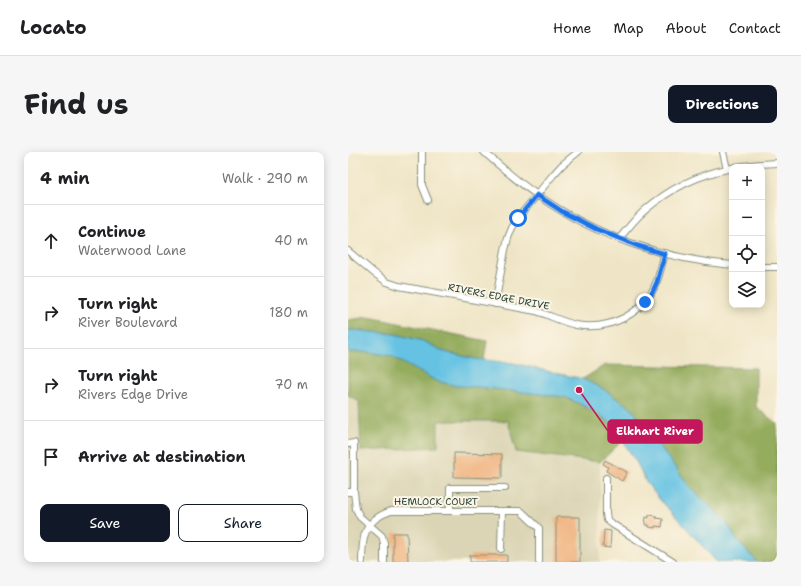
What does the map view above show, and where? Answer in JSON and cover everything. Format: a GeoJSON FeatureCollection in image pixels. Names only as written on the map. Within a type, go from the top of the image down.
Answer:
{"type":"FeatureCollection","features":[{"type":"Feature","properties":{"kind":"street"},"geometry":{"type":"LineString","coordinates":[[422,152],[422,185],[428,200]]}},
{"type":"Feature","properties":{"kind":"street"},"geometry":{"type":"LineString","coordinates":[[484,152],[504,170],[537,195],[580,221],[638,246],[665,254],[729,265]]}},
{"type":"Feature","properties":{"kind":"street"},"geometry":{"type":"LineString","coordinates":[[495,304],[508,238],[512,228],[518,218],[562,165],[578,152]]}},
{"type":"Feature","properties":{"kind":"street"},"geometry":{"type":"LineString","coordinates":[[722,152],[729,164]]}},
{"type":"Feature","properties":{"kind":"street"},"geometry":{"type":"LineString","coordinates":[[760,164],[777,163]]}},
{"type":"Feature","properties":{"kind":"street"},"geometry":{"type":"LineString","coordinates":[[619,238],[644,211],[670,192],[699,177],[729,169]]}},
{"type":"Feature","properties":{"kind":"street","name":"RIVERS EDGE DRIVE"},"geometry":{"type":"LineString","coordinates":[[348,251],[374,273],[388,282],[399,286],[536,311],[565,322],[589,326],[600,326],[621,319],[631,314],[645,302],[652,293],[657,282],[665,254]]}},
{"type":"Feature","properties":{"kind":"street"},"geometry":{"type":"LineString","coordinates":[[765,267],[777,267]]}},
{"type":"Feature","properties":{"kind":"street"},"geometry":{"type":"LineString","coordinates":[[348,444],[354,443],[351,492],[356,509],[360,517],[382,536],[384,543],[384,562]]}},
{"type":"Feature","properties":{"kind":"street"},"geometry":{"type":"LineString","coordinates":[[606,478],[607,520],[673,562]]}},
{"type":"Feature","properties":{"kind":"street"},"geometry":{"type":"LineString","coordinates":[[450,511],[450,488],[505,488]]}},
{"type":"Feature","properties":{"kind":"street","name":"HEMLOCK COURT"},"geometry":{"type":"LineString","coordinates":[[369,526],[378,517],[391,511],[521,511],[539,528],[539,562]]}},
{"type":"Feature","properties":{"kind":"street"},"geometry":{"type":"LineString","coordinates":[[501,549],[502,511]]}},
{"type":"Feature","properties":{"kind":"street"},"geometry":{"type":"LineString","coordinates":[[362,562],[363,539],[369,526]]}},
{"type":"Feature","properties":{"kind":"shaded area"},"geometry":{"type":"Polygon","coordinates":[[[348,395],[359,401],[361,451],[438,447],[438,421],[509,421],[516,452],[600,462],[600,562],[348,562],[348,395]]]}},
{"type":"Feature","properties":{"kind":"green space"},"geometry":{"type":"Polygon","coordinates":[[[368,317],[487,341],[484,360],[445,352],[423,341],[395,334],[348,330],[348,320],[368,317]]]}},
{"type":"Feature","properties":{"kind":"green space"},"geometry":{"type":"Polygon","coordinates":[[[348,352],[367,352],[391,356],[436,381],[457,386],[565,397],[600,415],[613,425],[622,441],[600,462],[516,452],[508,421],[438,421],[438,447],[361,451],[359,401],[348,395],[348,352]]]}},
{"type":"Feature","properties":{"kind":"green space"},"geometry":{"type":"Polygon","coordinates":[[[605,365],[756,368],[756,407],[777,424],[777,562],[757,562],[737,540],[726,521],[690,487],[631,408],[603,389],[583,379],[605,365]]]}},
{"type":"Feature","properties":{"kind":"water"},"geometry":{"type":"Polygon","coordinates":[[[348,330],[395,334],[423,341],[445,352],[476,359],[513,363],[583,379],[603,389],[631,408],[690,487],[726,521],[737,540],[757,562],[717,562],[661,501],[646,482],[638,465],[613,425],[600,415],[565,397],[457,386],[436,381],[391,356],[367,352],[348,352],[348,330]]]}},
{"type":"Feature","properties":{"kind":"building"},"geometry":{"type":"Polygon","coordinates":[[[454,453],[502,454],[502,478],[454,477],[454,453]]]}},
{"type":"Feature","properties":{"kind":"building"},"geometry":{"type":"Polygon","coordinates":[[[605,460],[627,472],[622,481],[606,471],[608,467],[603,464],[605,460]]]}},
{"type":"Feature","properties":{"kind":"building"},"geometry":{"type":"Polygon","coordinates":[[[649,515],[663,519],[662,527],[655,526],[655,528],[645,525],[646,517],[649,518],[649,515]]]}},
{"type":"Feature","properties":{"kind":"building"},"geometry":{"type":"Polygon","coordinates":[[[556,517],[580,517],[580,562],[556,562],[556,517]]]}},
{"type":"Feature","properties":{"kind":"building"},"geometry":{"type":"Polygon","coordinates":[[[604,530],[611,531],[610,548],[603,547],[604,530]]]}},
{"type":"Feature","properties":{"kind":"building"},"geometry":{"type":"Polygon","coordinates":[[[393,533],[407,533],[408,562],[393,562],[393,533]]]}},
{"type":"Feature","properties":{"kind":"building"},"geometry":{"type":"Polygon","coordinates":[[[470,555],[507,555],[507,562],[470,562],[470,555]]]}},
{"type":"Feature","properties":{"kind":"place","name":"Elkhart River"},"geometry":{"type":"Point","coordinates":[579,390]}},
{"type":"Feature","properties":{"kind":"route"},"geometry":{"type":"LineString","coordinates":[[518,218],[537,195],[563,212],[596,229],[638,246],[665,254],[657,282],[652,293],[645,302]]}}]}
